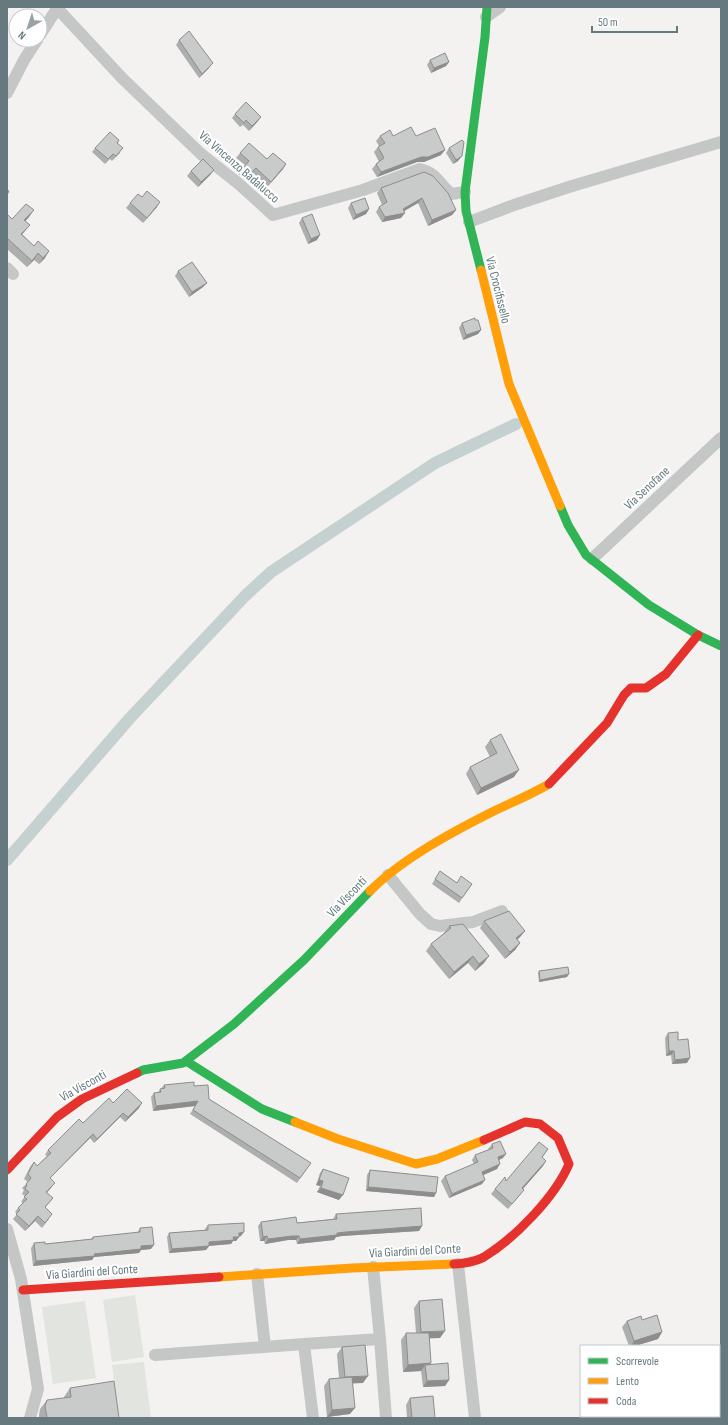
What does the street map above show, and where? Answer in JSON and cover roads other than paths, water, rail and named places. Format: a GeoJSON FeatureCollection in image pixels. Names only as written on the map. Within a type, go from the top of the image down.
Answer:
{"type":"FeatureCollection","features":[{"type":"Feature","properties":{"kind":"street"},"geometry":{"type":"LineString","coordinates":[[487,12],[500,7]]}},
{"type":"Feature","properties":{"kind":"street"},"geometry":{"type":"LineString","coordinates":[[48,23],[58,8]]}},
{"type":"Feature","properties":{"kind":"street","name":"Via Vincenzo Badalucco"},"geometry":{"type":"LineString","coordinates":[[58,8],[127,83],[201,154],[239,184],[273,215],[363,190],[420,169],[429,171],[451,194],[465,192]]}},
{"type":"Feature","properties":{"kind":"street","name":"Via Crocifissello"},"geometry":{"type":"LineString","coordinates":[[487,12],[465,192],[466,211],[509,384],[568,526],[586,555],[649,605],[698,635],[721,646]]}},
{"type":"Feature","properties":{"kind":"street"},"geometry":{"type":"LineString","coordinates":[[7,93],[32,48]]}},
{"type":"Feature","properties":{"kind":"street"},"geometry":{"type":"LineString","coordinates":[[469,222],[514,205],[572,186],[721,142]]}},
{"type":"Feature","properties":{"kind":"street","name":"Via Senofane"},"geometry":{"type":"LineString","coordinates":[[592,559],[721,438]]}},
{"type":"Feature","properties":{"kind":"street","name":"Via Visconti"},"geometry":{"type":"LineString","coordinates":[[7,1170],[57,1117],[82,1100],[143,1070],[183,1063],[234,1024],[304,960],[381,880],[388,875],[429,846],[494,811],[548,785],[607,724],[624,695],[631,688],[646,688],[666,674],[698,635]]}},
{"type":"Feature","properties":{"kind":"street"},"geometry":{"type":"LineString","coordinates":[[388,875],[420,914],[431,924],[440,926],[474,922],[502,911]]}},
{"type":"Feature","properties":{"kind":"street","name":"Via Giardini del Conte"},"geometry":{"type":"LineString","coordinates":[[23,1290],[373,1267],[458,1264],[483,1258],[501,1245],[535,1215],[564,1176],[569,1164],[558,1138],[540,1124],[525,1122],[437,1159],[416,1164],[338,1139],[262,1109],[186,1061]]}},
{"type":"Feature","properties":{"kind":"street"},"geometry":{"type":"LineString","coordinates":[[7,1229],[22,1279],[38,1389],[30,1418]]}},
{"type":"Feature","properties":{"kind":"street"},"geometry":{"type":"LineString","coordinates":[[458,1264],[475,1418]]}},
{"type":"Feature","properties":{"kind":"street"},"geometry":{"type":"LineString","coordinates":[[373,1267],[386,1418]]}},
{"type":"Feature","properties":{"kind":"street"},"geometry":{"type":"LineString","coordinates":[[258,1274],[265,1347]]}},
{"type":"Feature","properties":{"kind":"street"},"geometry":{"type":"LineString","coordinates":[[155,1355],[380,1338]]}},
{"type":"Feature","properties":{"kind":"street"},"geometry":{"type":"LineString","coordinates":[[304,1344],[312,1418]]}},
{"type":"Feature","properties":{"kind":"waterway"},"geometry":{"type":"LineString","coordinates":[[7,860],[130,718],[245,596],[271,572],[435,463],[516,424]]}}]}
